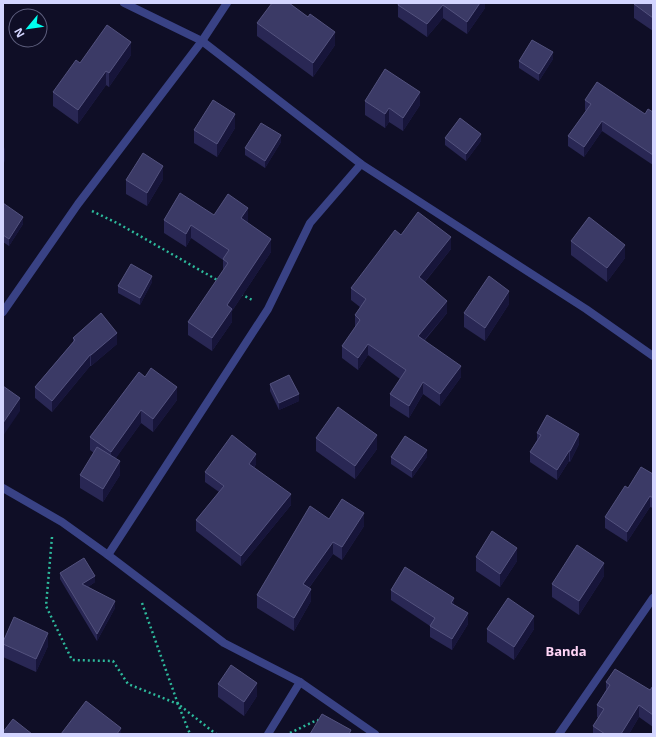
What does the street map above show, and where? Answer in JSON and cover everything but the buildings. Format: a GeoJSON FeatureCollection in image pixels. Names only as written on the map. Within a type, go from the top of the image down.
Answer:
{"type":"FeatureCollection","features":[{"type":"Feature","properties":{"kind":"street"},"geometry":{"type":"LineString","coordinates":[[124,3],[202,41],[361,164],[586,309],[653,356]]}},
{"type":"Feature","properties":{"kind":"street"},"geometry":{"type":"LineString","coordinates":[[3,312],[78,204],[202,41],[227,3]]}},
{"type":"Feature","properties":{"kind":"street"},"geometry":{"type":"LineString","coordinates":[[108,555],[268,309],[310,223],[361,164]]}},
{"type":"Feature","properties":{"kind":"street"},"geometry":{"type":"LineString","coordinates":[[3,488],[62,522],[224,643],[300,682],[375,734]]}},
{"type":"Feature","properties":{"kind":"street"},"geometry":{"type":"LineString","coordinates":[[559,734],[653,598]]}},
{"type":"Feature","properties":{"kind":"street"},"geometry":{"type":"LineString","coordinates":[[268,734],[300,682]]}},
{"type":"Feature","properties":{"kind":"path"},"geometry":{"type":"LineString","coordinates":[[78,204],[119,224],[220,282]]}},
{"type":"Feature","properties":{"kind":"path"},"geometry":{"type":"LineString","coordinates":[[241,293],[268,309]]}},
{"type":"Feature","properties":{"kind":"path"},"geometry":{"type":"LineString","coordinates":[[62,522],[52,533],[46,606],[72,660],[113,661],[128,684],[178,704],[216,734]]}},
{"type":"Feature","properties":{"kind":"path"},"geometry":{"type":"LineString","coordinates":[[142,603],[190,734]]}},
{"type":"Feature","properties":{"kind":"path"},"geometry":{"type":"LineString","coordinates":[[287,734],[317,720],[323,723]]}},
{"type":"Feature","properties":{"kind":"district","name":"Banda"},"geometry":{"type":"Point","coordinates":[566,651]}}]}
